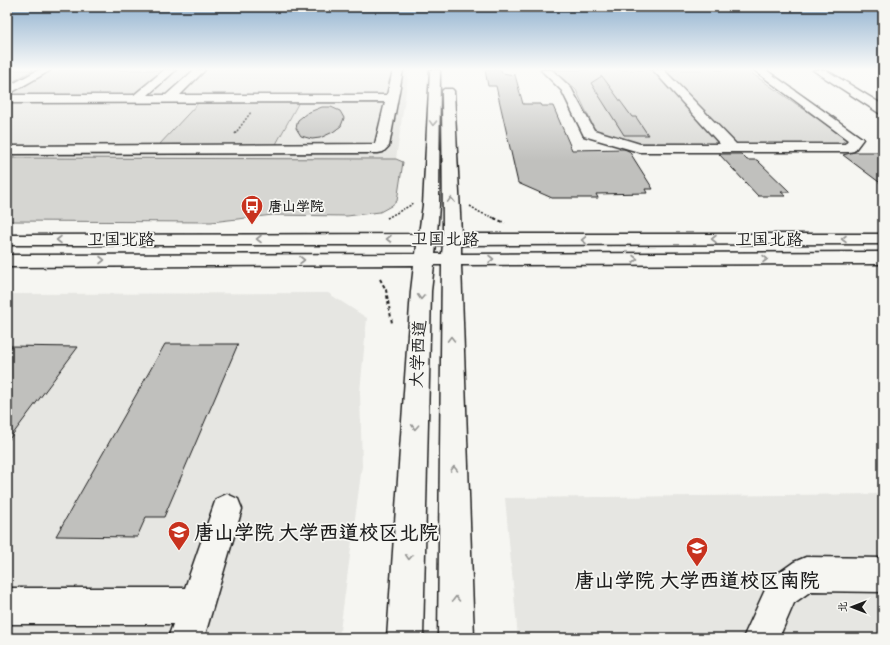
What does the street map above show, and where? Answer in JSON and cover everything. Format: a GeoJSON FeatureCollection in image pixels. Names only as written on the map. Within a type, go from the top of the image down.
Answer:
{"type":"FeatureCollection","features":[{"type":"Feature","properties":{"kind":"main road"},"geometry":{"type":"LineString","coordinates":[[7,150],[378,149],[382,146],[392,100]]}},
{"type":"Feature","properties":{"kind":"main road","name":"大学西道"},"geometry":{"type":"LineString","coordinates":[[405,638],[421,291],[431,205],[434,100]]}},
{"type":"Feature","properties":{"kind":"main road","name":"大学西道"},"geometry":{"type":"LineString","coordinates":[[448,100],[452,249],[451,291],[456,638]]}},
{"type":"Feature","properties":{"kind":"main road"},"geometry":{"type":"LineString","coordinates":[[572,100],[590,133],[639,148],[849,148],[856,139],[801,100]]}},
{"type":"Feature","properties":{"kind":"main road"},"geometry":{"type":"LineString","coordinates":[[687,100],[731,147]]}},
{"type":"Feature","properties":{"kind":"main road"},"geometry":{"type":"LineString","coordinates":[[867,100],[883,110]]}},
{"type":"Feature","properties":{"kind":"main road","name":"卫国北路"},"geometry":{"type":"LineString","coordinates":[[452,249],[883,239]]}},
{"type":"Feature","properties":{"kind":"main road","name":"卫国北路"},"geometry":{"type":"LineString","coordinates":[[7,240],[883,258]]}},
{"type":"Feature","properties":{"kind":"main road","name":"卫国北路"},"geometry":{"type":"LineString","coordinates":[[7,261],[427,249]]}},
{"type":"Feature","properties":{"kind":"main road"},"geometry":{"type":"LineString","coordinates":[[186,638],[227,509]]}},
{"type":"Feature","properties":{"kind":"main road"},"geometry":{"type":"LineString","coordinates":[[761,638],[782,591],[806,574],[883,575]]}},
{"type":"Feature","properties":{"kind":"main road"},"geometry":{"type":"LineString","coordinates":[[7,606],[197,606]]}},
{"type":"Feature","properties":{"kind":"path"},"geometry":{"type":"LineString","coordinates":[[224,149],[260,100]]}},
{"type":"Feature","properties":{"kind":"path"},"geometry":{"type":"LineString","coordinates":[[387,218],[410,205]]}},
{"type":"Feature","properties":{"kind":"path"},"geometry":{"type":"LineString","coordinates":[[470,205],[481,213],[509,224]]}},
{"type":"Feature","properties":{"kind":"path"},"geometry":{"type":"LineString","coordinates":[[380,279],[386,290],[392,323]]}},
{"type":"Feature","properties":{"kind":"shaded area"},"geometry":{"type":"Polygon","coordinates":[[[7,100],[405,100],[396,159],[7,158],[7,100]]]}},
{"type":"Feature","properties":{"kind":"shaded area"},"geometry":{"type":"Polygon","coordinates":[[[201,100],[300,100],[275,146],[158,146],[201,100]]]}},
{"type":"Feature","properties":{"kind":"shaded area"},"geometry":{"type":"Polygon","coordinates":[[[581,100],[791,100],[847,139],[840,144],[632,143],[596,132],[581,100]]]}},
{"type":"Feature","properties":{"kind":"shaded area"},"geometry":{"type":"Polygon","coordinates":[[[7,158],[396,159],[403,162],[397,201],[380,212],[347,216],[273,215],[211,222],[7,221],[7,158]]]}},
{"type":"Feature","properties":{"kind":"shaded area","name":"唐山学院 大学西道校区北院"},"geometry":{"type":"Polygon","coordinates":[[[328,293],[367,318],[360,392],[362,466],[339,638],[7,638],[7,294],[328,293]]]}},
{"type":"Feature","properties":{"kind":"shaded area","name":"唐山学院 大学西道校区南院"},"geometry":{"type":"Polygon","coordinates":[[[883,494],[883,638],[518,638],[505,498],[883,494]]]}},
{"type":"Feature","properties":{"kind":"building"},"geometry":{"type":"Polygon","coordinates":[[[499,100],[522,100],[523,104],[553,106],[572,150],[624,149],[629,151],[653,189],[645,189],[647,193],[596,194],[598,198],[552,198],[518,183],[499,100]]]}},
{"type":"Feature","properties":{"kind":"building"},"geometry":{"type":"Polygon","coordinates":[[[602,100],[620,100],[632,117],[636,117],[648,135],[624,135],[602,100]]]}},
{"type":"Feature","properties":{"kind":"building"},"geometry":{"type":"Polygon","coordinates":[[[322,107],[331,107],[340,111],[344,118],[341,126],[333,132],[320,138],[312,139],[301,136],[296,128],[298,120],[307,113],[322,107]]]}},
{"type":"Feature","properties":{"kind":"building"},"geometry":{"type":"Polygon","coordinates":[[[854,152],[883,152],[883,185],[843,155],[854,152]]]}},
{"type":"Feature","properties":{"kind":"building"},"geometry":{"type":"Polygon","coordinates":[[[719,154],[741,154],[747,160],[757,160],[790,192],[781,192],[786,196],[758,196],[719,154]]]}},
{"type":"Feature","properties":{"kind":"building"},"geometry":{"type":"Polygon","coordinates":[[[165,344],[238,344],[164,517],[146,517],[137,537],[56,536],[165,344]]]}},
{"type":"Feature","properties":{"kind":"building"},"geometry":{"type":"Polygon","coordinates":[[[7,346],[78,347],[7,442],[7,346]]]}},
{"type":"Feature","properties":{"kind":"place","name":"唐山学院"},"geometry":{"type":"Point","coordinates":[252,226]}},
{"type":"Feature","properties":{"kind":"place","name":"唐山学院 大学西道校区北院"},"geometry":{"type":"Point","coordinates":[179,552]}},
{"type":"Feature","properties":{"kind":"place","name":"唐山学院 大学西道校区南院"},"geometry":{"type":"Point","coordinates":[697,568]}}]}
